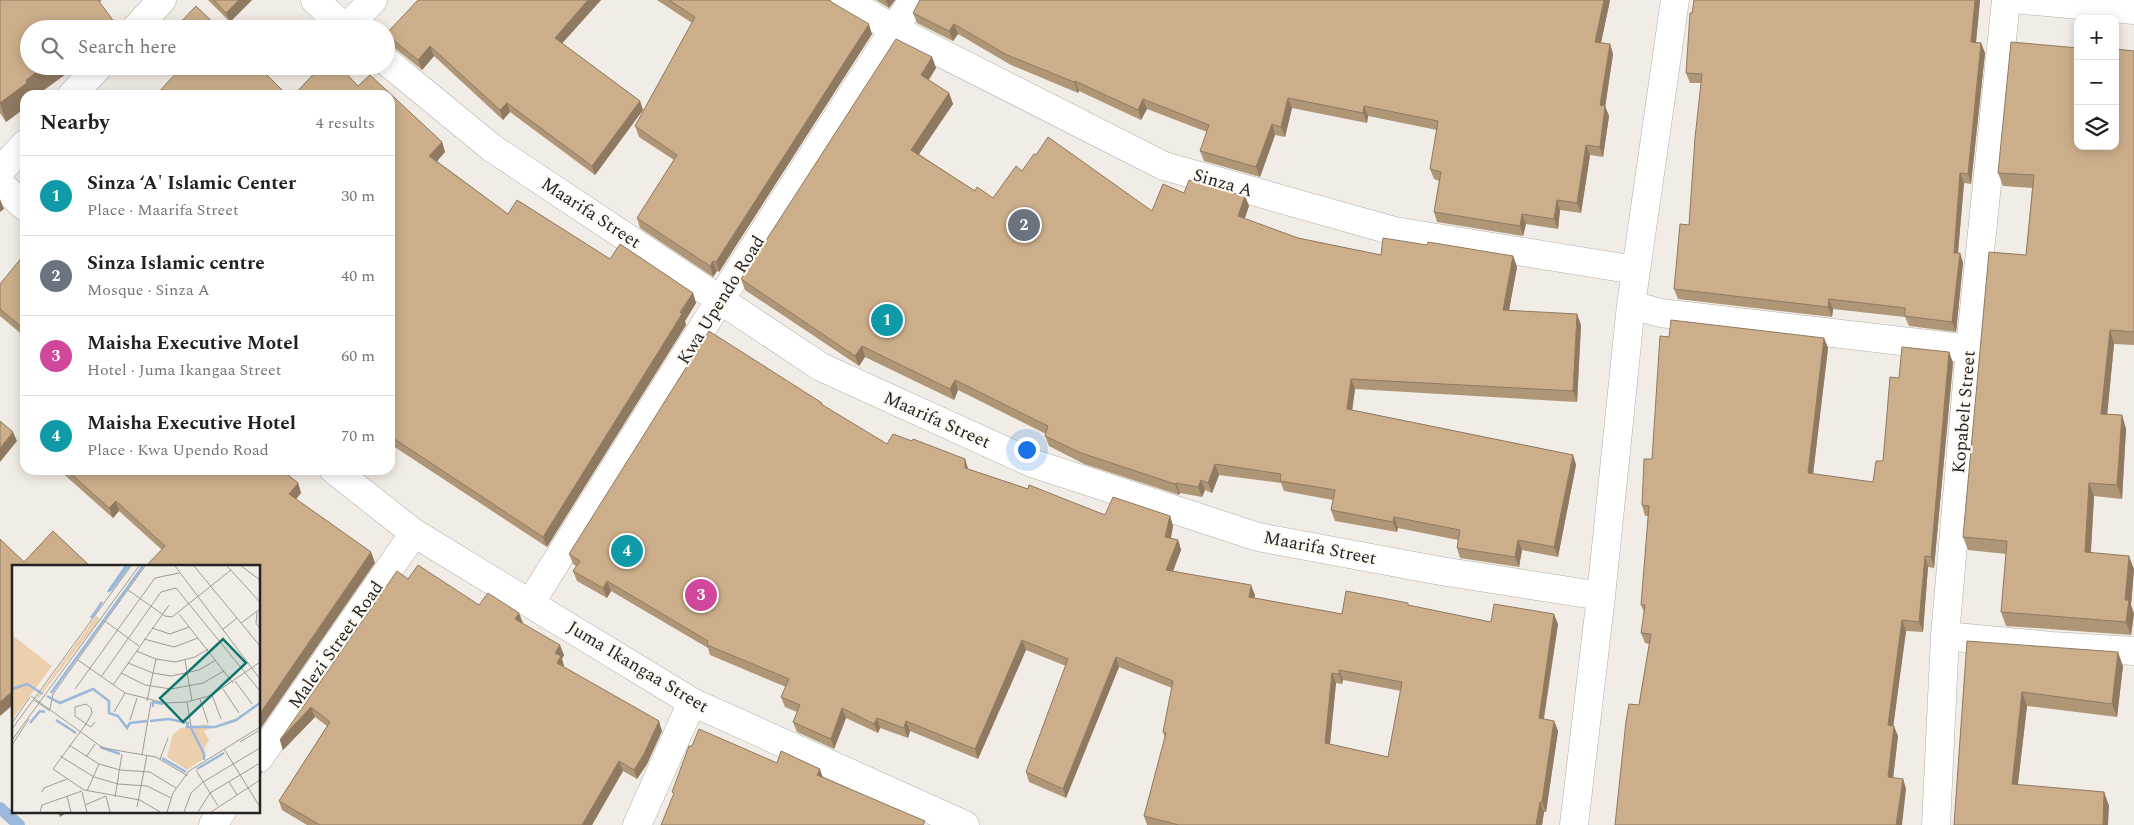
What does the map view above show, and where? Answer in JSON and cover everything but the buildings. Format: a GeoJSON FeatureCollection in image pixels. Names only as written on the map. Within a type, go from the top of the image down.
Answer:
{"type":"FeatureCollection","features":[{"type":"Feature","properties":{"kind":"street"},"geometry":{"type":"LineString","coordinates":[[143,20],[162,0]]}},
{"type":"Feature","properties":{"kind":"street"},"geometry":{"type":"LineString","coordinates":[[315,0],[337,20]]}},
{"type":"Feature","properties":{"kind":"street"},"geometry":{"type":"LineString","coordinates":[[354,20],[373,0]]}},
{"type":"Feature","properties":{"kind":"street","name":"Sinza A"},"geometry":{"type":"LineString","coordinates":[[845,0],[894,30],[1164,166],[1394,231],[1635,270]]}},
{"type":"Feature","properties":{"kind":"street","name":"Kwa Upendo Road"},"geometry":{"type":"LineString","coordinates":[[531,602],[720,300],[913,0]]}},
{"type":"Feature","properties":{"kind":"street"},"geometry":{"type":"LineString","coordinates":[[1574,825],[1601,596],[1630,306],[1675,0]]}},
{"type":"Feature","properties":{"kind":"street","name":"Kopabelt Street"},"geometry":{"type":"LineString","coordinates":[[1936,825],[1945,636],[1970,349],[2006,0]]}},
{"type":"Feature","properties":{"kind":"street"},"geometry":{"type":"LineString","coordinates":[[2023,0],[2134,10]]}},
{"type":"Feature","properties":{"kind":"street","name":"Maarifa Street"},"geometry":{"type":"LineString","coordinates":[[395,68],[492,148],[821,367],[1032,463],[1258,536],[1441,571],[1601,596]]}},
{"type":"Feature","properties":{"kind":"street"},"geometry":{"type":"LineString","coordinates":[[77,90],[91,75]]}},
{"type":"Feature","properties":{"kind":"street"},"geometry":{"type":"LineString","coordinates":[[0,171],[20,149]]}},
{"type":"Feature","properties":{"kind":"street"},"geometry":{"type":"LineString","coordinates":[[0,184],[20,202]]}},
{"type":"Feature","properties":{"kind":"street"},"geometry":{"type":"LineString","coordinates":[[1630,306],[1661,313],[1970,349]]}},
{"type":"Feature","properties":{"kind":"street","name":"Juma Ikangaa Street"},"geometry":{"type":"LineString","coordinates":[[340,475],[414,533],[531,602],[692,702],[964,825]]}},
{"type":"Feature","properties":{"kind":"street","name":"Malezi Street Road"},"geometry":{"type":"LineString","coordinates":[[260,757],[414,533]]}},
{"type":"Feature","properties":{"kind":"street"},"geometry":{"type":"LineString","coordinates":[[1945,636],[2052,646],[2134,650]]}},
{"type":"Feature","properties":{"kind":"street"},"geometry":{"type":"LineString","coordinates":[[637,825],[692,702]]}},
{"type":"Feature","properties":{"kind":"street"},"geometry":{"type":"LineString","coordinates":[[213,825],[221,812]]}},
{"type":"Feature","properties":{"kind":"waterway"},"geometry":{"type":"LineString","coordinates":[[0,808],[19,825]]}},
{"type":"Feature","properties":{"kind":"place","name":"Sinza Islamic centre"},"geometry":{"type":"Point","coordinates":[1024,225]}},
{"type":"Feature","properties":{"kind":"place","name":"Sinza ‘A' Islamic Center"},"geometry":{"type":"Point","coordinates":[887,320]}},
{"type":"Feature","properties":{"kind":"place","name":"Maisha Executive Hotel"},"geometry":{"type":"Point","coordinates":[627,551]}},
{"type":"Feature","properties":{"kind":"place","name":"Maisha Executive Motel"},"geometry":{"type":"Point","coordinates":[701,595]}}]}
